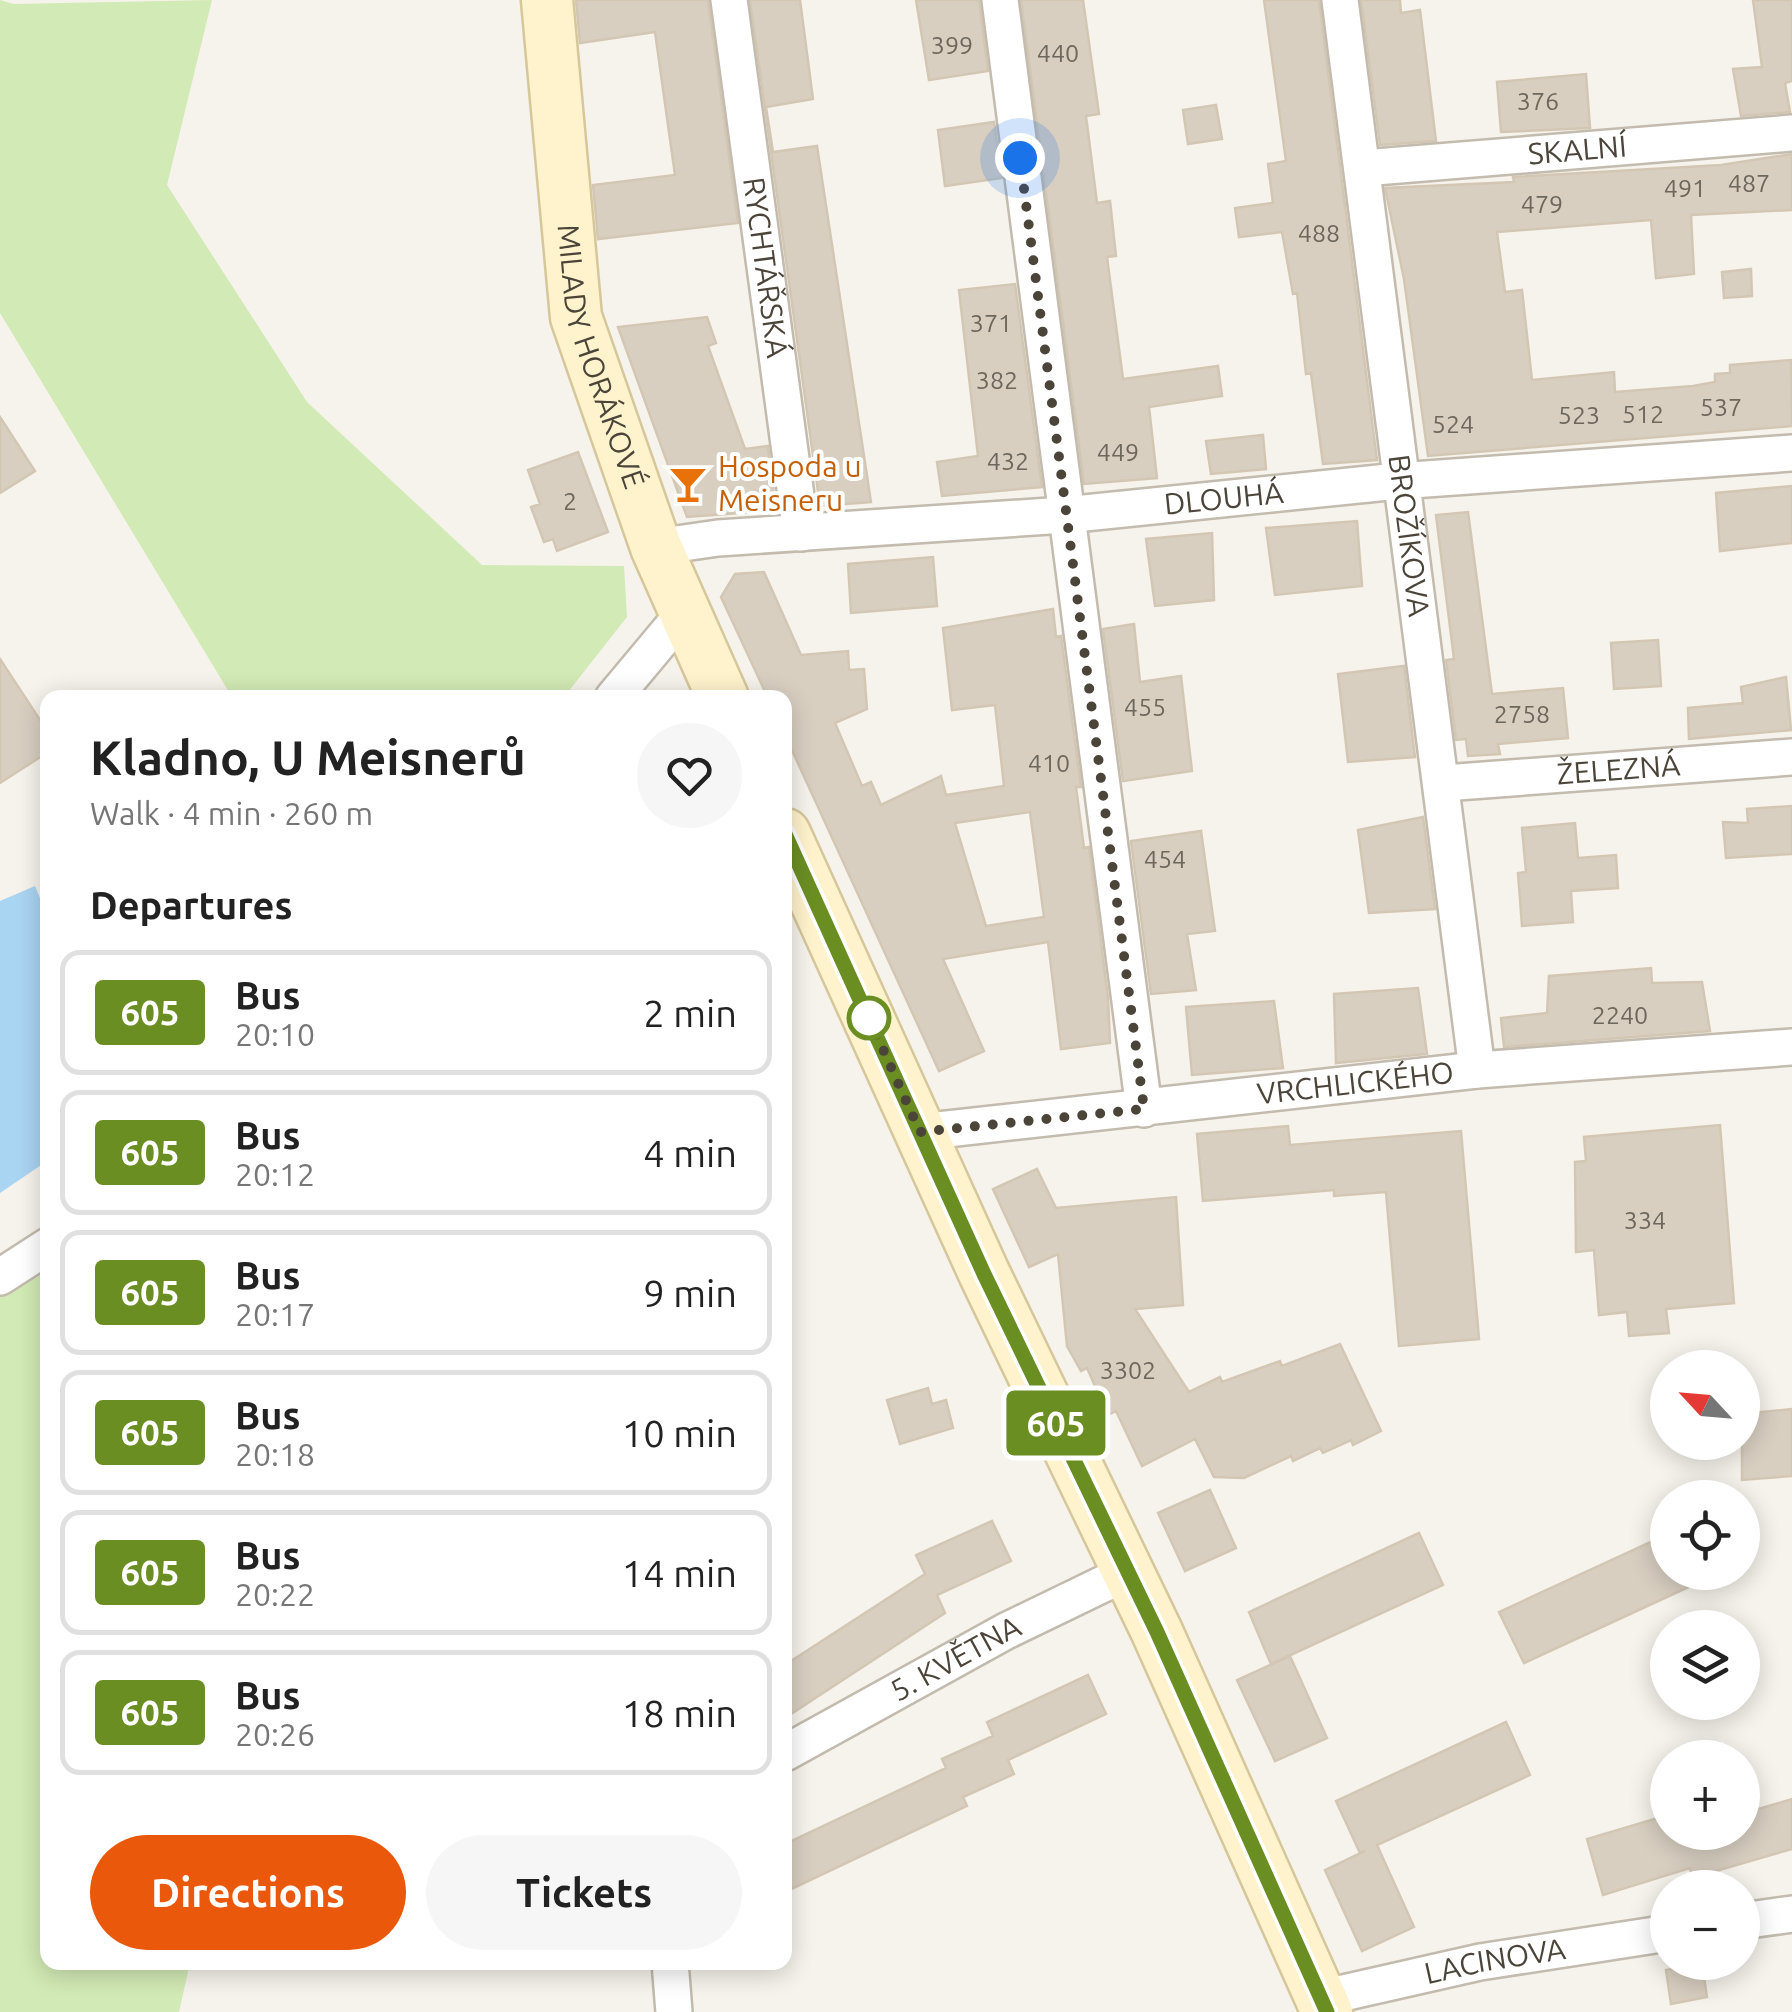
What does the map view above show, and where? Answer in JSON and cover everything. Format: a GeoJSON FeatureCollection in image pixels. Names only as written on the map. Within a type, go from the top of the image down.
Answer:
{"type":"FeatureCollection","features":[{"type":"Feature","properties":{"kind":"main road","name":"MILADY HORÁKOVÉ"},"geometry":{"type":"LineString","coordinates":[[547,0],[576,317],[656,547],[719,690]]}},
{"type":"Feature","properties":{"kind":"main road"},"geometry":{"type":"LineString","coordinates":[[792,849],[920,1132],[1128,1572],[1324,2005]]}},
{"type":"Feature","properties":{"kind":"street","name":"RYCHTÁŘSKÁ"},"geometry":{"type":"LineString","coordinates":[[729,0],[801,533]]}},
{"type":"Feature","properties":{"kind":"street"},"geometry":{"type":"LineString","coordinates":[[1000,0],[1144,1109]]}},
{"type":"Feature","properties":{"kind":"street","name":"BROŽÍKOVA"},"geometry":{"type":"LineString","coordinates":[[1340,0],[1364,168],[1398,481],[1444,783],[1477,1070]]}},
{"type":"Feature","properties":{"kind":"street","name":"SKALNÍ"},"geometry":{"type":"LineString","coordinates":[[1364,168],[1792,134]]}},
{"type":"Feature","properties":{"kind":"street","name":"DLOUHÁ"},"geometry":{"type":"LineString","coordinates":[[656,547],[1065,514],[1398,481],[1792,453]]}},
{"type":"Feature","properties":{"kind":"street"},"geometry":{"type":"LineString","coordinates":[[620,690],[684,614]]}},
{"type":"Feature","properties":{"kind":"street","name":"ŽELEZNÁ"},"geometry":{"type":"LineString","coordinates":[[1444,783],[1792,757]]}},
{"type":"Feature","properties":{"kind":"street","name":"VRCHLICKÉHO"},"geometry":{"type":"LineString","coordinates":[[920,1132],[1477,1070],[1792,1047]]}},
{"type":"Feature","properties":{"kind":"street"},"geometry":{"type":"LineString","coordinates":[[0,1277],[40,1251]]}},
{"type":"Feature","properties":{"kind":"street","name":"5. KVĚTNA"},"geometry":{"type":"LineString","coordinates":[[792,1748],[1006,1631],[1128,1572]]}},
{"type":"Feature","properties":{"kind":"street"},"geometry":{"type":"LineString","coordinates":[[1760,1918],[1792,1914]]}},
{"type":"Feature","properties":{"kind":"street","name":"LACINOVA"},"geometry":{"type":"LineString","coordinates":[[1324,2005],[1480,1962],[1650,1937]]}},
{"type":"Feature","properties":{"kind":"street"},"geometry":{"type":"LineString","coordinates":[[671,1970],[674,2012]]}},
{"type":"Feature","properties":{"kind":"green space"},"geometry":{"type":"Polygon","coordinates":[[[0,0],[14,4],[212,0],[167,185],[307,402],[482,565],[624,566],[627,617],[570,690],[228,690],[0,313],[0,0]]]}},
{"type":"Feature","properties":{"kind":"green space"},"geometry":{"type":"Polygon","coordinates":[[[40,1263],[40,1970],[188,1970],[179,2012],[0,2012],[0,1291],[40,1263]]]}},
{"type":"Feature","properties":{"kind":"water"},"geometry":{"type":"Polygon","coordinates":[[[35,886],[40,898],[40,1166],[0,1193],[0,901],[35,886]]]}},
{"type":"Feature","properties":{"kind":"building"},"geometry":{"type":"Polygon","coordinates":[[[576,0],[708,0],[738,223],[598,239],[593,185],[675,175],[655,32],[580,43],[576,0]]]}},
{"type":"Feature","properties":{"kind":"building"},"geometry":{"type":"Polygon","coordinates":[[[750,0],[800,0],[813,99],[766,107],[773,152],[817,146],[871,502],[820,506],[750,0]]]}},
{"type":"Feature","properties":{"kind":"building"},"geometry":{"type":"Polygon","coordinates":[[[916,0],[979,0],[988,71],[929,80],[916,0]]]}},
{"type":"Feature","properties":{"kind":"building"},"geometry":{"type":"Polygon","coordinates":[[[1021,0],[1083,0],[1099,114],[1086,116],[1097,203],[1110,201],[1116,256],[1107,257],[1123,379],[1218,366],[1222,396],[1149,407],[1157,478],[1084,484],[1021,0]]]}},
{"type":"Feature","properties":{"kind":"building"},"geometry":{"type":"Polygon","coordinates":[[[1264,0],[1319,0],[1377,460],[1323,464],[1311,373],[1306,374],[1297,293],[1293,294],[1282,232],[1239,237],[1235,208],[1273,203],[1268,164],[1286,161],[1264,0]]]}},
{"type":"Feature","properties":{"kind":"building"},"geometry":{"type":"Polygon","coordinates":[[[1361,0],[1400,0],[1401,13],[1420,10],[1436,141],[1380,145],[1361,0]]]}},
{"type":"Feature","properties":{"kind":"building"},"geometry":{"type":"Polygon","coordinates":[[[1753,0],[1792,0],[1792,81],[1785,83],[1790,112],[1741,116],[1733,69],[1762,67],[1753,0]]]}},
{"type":"Feature","properties":{"kind":"building"},"geometry":{"type":"Polygon","coordinates":[[[1586,74],[1590,128],[1501,132],[1497,82],[1586,74]]]}},
{"type":"Feature","properties":{"kind":"building"},"geometry":{"type":"Polygon","coordinates":[[[1216,105],[1222,139],[1188,144],[1183,110],[1216,105]]]}},
{"type":"Feature","properties":{"kind":"building"},"geometry":{"type":"Polygon","coordinates":[[[994,122],[1002,178],[945,186],[938,130],[994,122]]]}},
{"type":"Feature","properties":{"kind":"building"},"geometry":{"type":"Polygon","coordinates":[[[1792,154],[1792,210],[1691,215],[1694,274],[1656,278],[1651,220],[1497,232],[1505,292],[1522,290],[1532,380],[1614,372],[1615,392],[1693,386],[1715,382],[1715,374],[1730,373],[1730,365],[1791,360],[1792,426],[1428,456],[1404,279],[1385,188],[1721,165],[1792,154]]]}},
{"type":"Feature","properties":{"kind":"building"},"geometry":{"type":"Polygon","coordinates":[[[1751,269],[1752,296],[1724,298],[1722,272],[1751,269]]]}},
{"type":"Feature","properties":{"kind":"building"},"geometry":{"type":"Polygon","coordinates":[[[1015,284],[1042,487],[942,496],[937,462],[978,456],[959,290],[1015,284]]]}},
{"type":"Feature","properties":{"kind":"building"},"geometry":{"type":"Polygon","coordinates":[[[707,317],[716,343],[708,346],[745,449],[768,446],[775,503],[769,511],[687,517],[618,327],[707,317]]]}},
{"type":"Feature","properties":{"kind":"building"},"geometry":{"type":"Polygon","coordinates":[[[0,417],[35,471],[0,493],[0,417]]]}},
{"type":"Feature","properties":{"kind":"building"},"geometry":{"type":"Polygon","coordinates":[[[1263,435],[1266,469],[1211,474],[1206,441],[1263,435]]]}},
{"type":"Feature","properties":{"kind":"building"},"geometry":{"type":"Polygon","coordinates":[[[578,452],[608,532],[557,551],[553,539],[544,542],[531,507],[540,504],[528,470],[578,452]]]}},
{"type":"Feature","properties":{"kind":"building"},"geometry":{"type":"Polygon","coordinates":[[[1792,486],[1792,543],[1720,551],[1716,493],[1792,486]]]}},
{"type":"Feature","properties":{"kind":"building"},"geometry":{"type":"Polygon","coordinates":[[[1468,512],[1492,694],[1563,688],[1568,738],[1498,744],[1500,754],[1468,756],[1466,739],[1456,740],[1446,660],[1454,659],[1436,515],[1468,512]]]}},
{"type":"Feature","properties":{"kind":"building"},"geometry":{"type":"Polygon","coordinates":[[[1357,521],[1362,586],[1275,595],[1266,528],[1357,521]]]}},
{"type":"Feature","properties":{"kind":"building"},"geometry":{"type":"Polygon","coordinates":[[[1212,533],[1214,600],[1155,606],[1146,539],[1212,533]]]}},
{"type":"Feature","properties":{"kind":"building"},"geometry":{"type":"Polygon","coordinates":[[[933,557],[937,606],[851,613],[848,564],[933,557]]]}},
{"type":"Feature","properties":{"kind":"building"},"geometry":{"type":"Polygon","coordinates":[[[764,572],[801,655],[848,651],[849,670],[864,669],[867,709],[835,723],[862,786],[871,782],[881,805],[941,776],[946,795],[1004,786],[995,705],[952,710],[943,628],[1053,609],[1056,637],[1061,636],[1081,787],[1076,787],[1084,848],[1089,847],[1110,1043],[1061,1049],[1048,942],[943,959],[984,1051],[939,1071],[792,750],[792,690],[764,690],[721,597],[735,574],[764,572]],[[1030,812],[955,823],[986,926],[1044,917],[1030,812]]]}},
{"type":"Feature","properties":{"kind":"building"},"geometry":{"type":"Polygon","coordinates":[[[1134,624],[1140,682],[1181,676],[1192,771],[1123,781],[1103,629],[1134,624]]]}},
{"type":"Feature","properties":{"kind":"building"},"geometry":{"type":"Polygon","coordinates":[[[1658,640],[1661,686],[1614,689],[1611,643],[1658,640]]]}},
{"type":"Feature","properties":{"kind":"building"},"geometry":{"type":"Polygon","coordinates":[[[0,659],[40,720],[40,757],[0,783],[0,659]]]}},
{"type":"Feature","properties":{"kind":"building"},"geometry":{"type":"Polygon","coordinates":[[[1404,666],[1415,757],[1348,762],[1338,674],[1404,666]]]}},
{"type":"Feature","properties":{"kind":"building"},"geometry":{"type":"Polygon","coordinates":[[[1786,677],[1791,730],[1689,739],[1688,708],[1743,703],[1741,687],[1786,677]]]}},
{"type":"Feature","properties":{"kind":"building"},"geometry":{"type":"Polygon","coordinates":[[[1792,806],[1792,854],[1726,858],[1723,822],[1748,823],[1747,809],[1792,806]]]}},
{"type":"Feature","properties":{"kind":"building"},"geometry":{"type":"Polygon","coordinates":[[[1423,817],[1435,909],[1369,913],[1358,830],[1423,817]]]}},
{"type":"Feature","properties":{"kind":"building"},"geometry":{"type":"Polygon","coordinates":[[[1575,823],[1578,858],[1616,855],[1618,888],[1571,891],[1573,922],[1522,926],[1518,873],[1526,872],[1522,828],[1575,823]]]}},
{"type":"Feature","properties":{"kind":"building"},"geometry":{"type":"Polygon","coordinates":[[[1201,831],[1215,931],[1187,934],[1196,990],[1151,994],[1131,841],[1201,831]]]}},
{"type":"Feature","properties":{"kind":"building"},"geometry":{"type":"Polygon","coordinates":[[[1651,968],[1652,983],[1702,982],[1710,1031],[1504,1047],[1501,1018],[1547,1013],[1549,976],[1651,968]]]}},
{"type":"Feature","properties":{"kind":"building"},"geometry":{"type":"Polygon","coordinates":[[[1418,988],[1427,1054],[1336,1063],[1334,994],[1418,988]]]}},
{"type":"Feature","properties":{"kind":"building"},"geometry":{"type":"Polygon","coordinates":[[[1274,1001],[1283,1068],[1192,1075],[1186,1007],[1274,1001]]]}},
{"type":"Feature","properties":{"kind":"building"},"geometry":{"type":"Polygon","coordinates":[[[1720,1125],[1734,1303],[1666,1309],[1669,1333],[1629,1336],[1627,1312],[1599,1315],[1594,1250],[1576,1252],[1575,1162],[1586,1161],[1584,1137],[1720,1125]]]}},
{"type":"Feature","properties":{"kind":"building"},"geometry":{"type":"Polygon","coordinates":[[[1288,1126],[1290,1145],[1461,1131],[1479,1339],[1399,1346],[1386,1192],[1334,1196],[1334,1190],[1203,1201],[1197,1134],[1288,1126]]]}},
{"type":"Feature","properties":{"kind":"building"},"geometry":{"type":"Polygon","coordinates":[[[1037,1169],[1056,1208],[1176,1197],[1183,1305],[1135,1309],[1189,1392],[1220,1377],[1222,1382],[1280,1361],[1282,1366],[1340,1344],[1381,1431],[1353,1445],[1351,1440],[1323,1453],[1320,1448],[1293,1461],[1291,1456],[1244,1478],[1214,1477],[1195,1439],[1142,1466],[1116,1411],[1108,1415],[1087,1368],[1081,1371],[1067,1346],[1058,1254],[1029,1267],[993,1189],[1037,1169]]]}},
{"type":"Feature","properties":{"kind":"building"},"geometry":{"type":"Polygon","coordinates":[[[928,1388],[932,1404],[946,1400],[953,1428],[900,1444],[887,1400],[928,1388]]]}},
{"type":"Feature","properties":{"kind":"building"},"geometry":{"type":"Polygon","coordinates":[[[1792,1409],[1792,1476],[1742,1480],[1742,1460],[1760,1460],[1760,1412],[1792,1409]]]}},
{"type":"Feature","properties":{"kind":"building"},"geometry":{"type":"Polygon","coordinates":[[[1210,1490],[1236,1548],[1185,1571],[1158,1513],[1210,1490]]]}},
{"type":"Feature","properties":{"kind":"building"},"geometry":{"type":"Polygon","coordinates":[[[992,1521],[1011,1561],[937,1595],[945,1613],[792,1713],[792,1660],[925,1574],[916,1555],[992,1521]]]}},
{"type":"Feature","properties":{"kind":"building"},"geometry":{"type":"Polygon","coordinates":[[[1419,1533],[1443,1585],[1271,1664],[1249,1612],[1419,1533]]]}},
{"type":"Feature","properties":{"kind":"building"},"geometry":{"type":"Polygon","coordinates":[[[1650,1542],[1650,1590],[1682,1590],[1524,1663],[1499,1612],[1650,1542]]]}},
{"type":"Feature","properties":{"kind":"building"},"geometry":{"type":"Polygon","coordinates":[[[1290,1656],[1327,1738],[1275,1761],[1237,1680],[1290,1656]]]}},
{"type":"Feature","properties":{"kind":"building"},"geometry":{"type":"Polygon","coordinates":[[[1088,1675],[1106,1714],[1008,1760],[1014,1774],[963,1797],[967,1806],[792,1889],[792,1841],[946,1768],[942,1759],[993,1736],[987,1722],[1088,1675]]]}},
{"type":"Feature","properties":{"kind":"building"},"geometry":{"type":"Polygon","coordinates":[[[1506,1722],[1530,1775],[1377,1845],[1414,1927],[1362,1951],[1325,1870],[1365,1851],[1360,1853],[1336,1801],[1506,1722]]]}},
{"type":"Feature","properties":{"kind":"building"},"geometry":{"type":"Polygon","coordinates":[[[1792,1799],[1792,1849],[1720,1870],[1650,1870],[1650,1880],[1603,1895],[1587,1839],[1650,1820],[1650,1850],[1760,1850],[1760,1809],[1792,1799]]]}},
{"type":"Feature","properties":{"kind":"building"},"geometry":{"type":"Polygon","coordinates":[[[1667,1980],[1704,1980],[1707,1997],[1671,2004],[1667,1980]]]}},
{"type":"Feature","properties":{"kind":"bus line","name":"605"},"geometry":{"type":"LineString","coordinates":[[792,849],[984,1274],[1157,1632],[1327,2012]]}},
{"type":"Feature","properties":{"kind":"place","name":"Hospoda u Meisneru"},"geometry":{"type":"Point","coordinates":[688,484]}},
{"type":"Feature","properties":{"kind":"route"},"geometry":{"type":"LineString","coordinates":[[869,1018],[920,1132],[1144,1109],[1020,158]]}}]}
